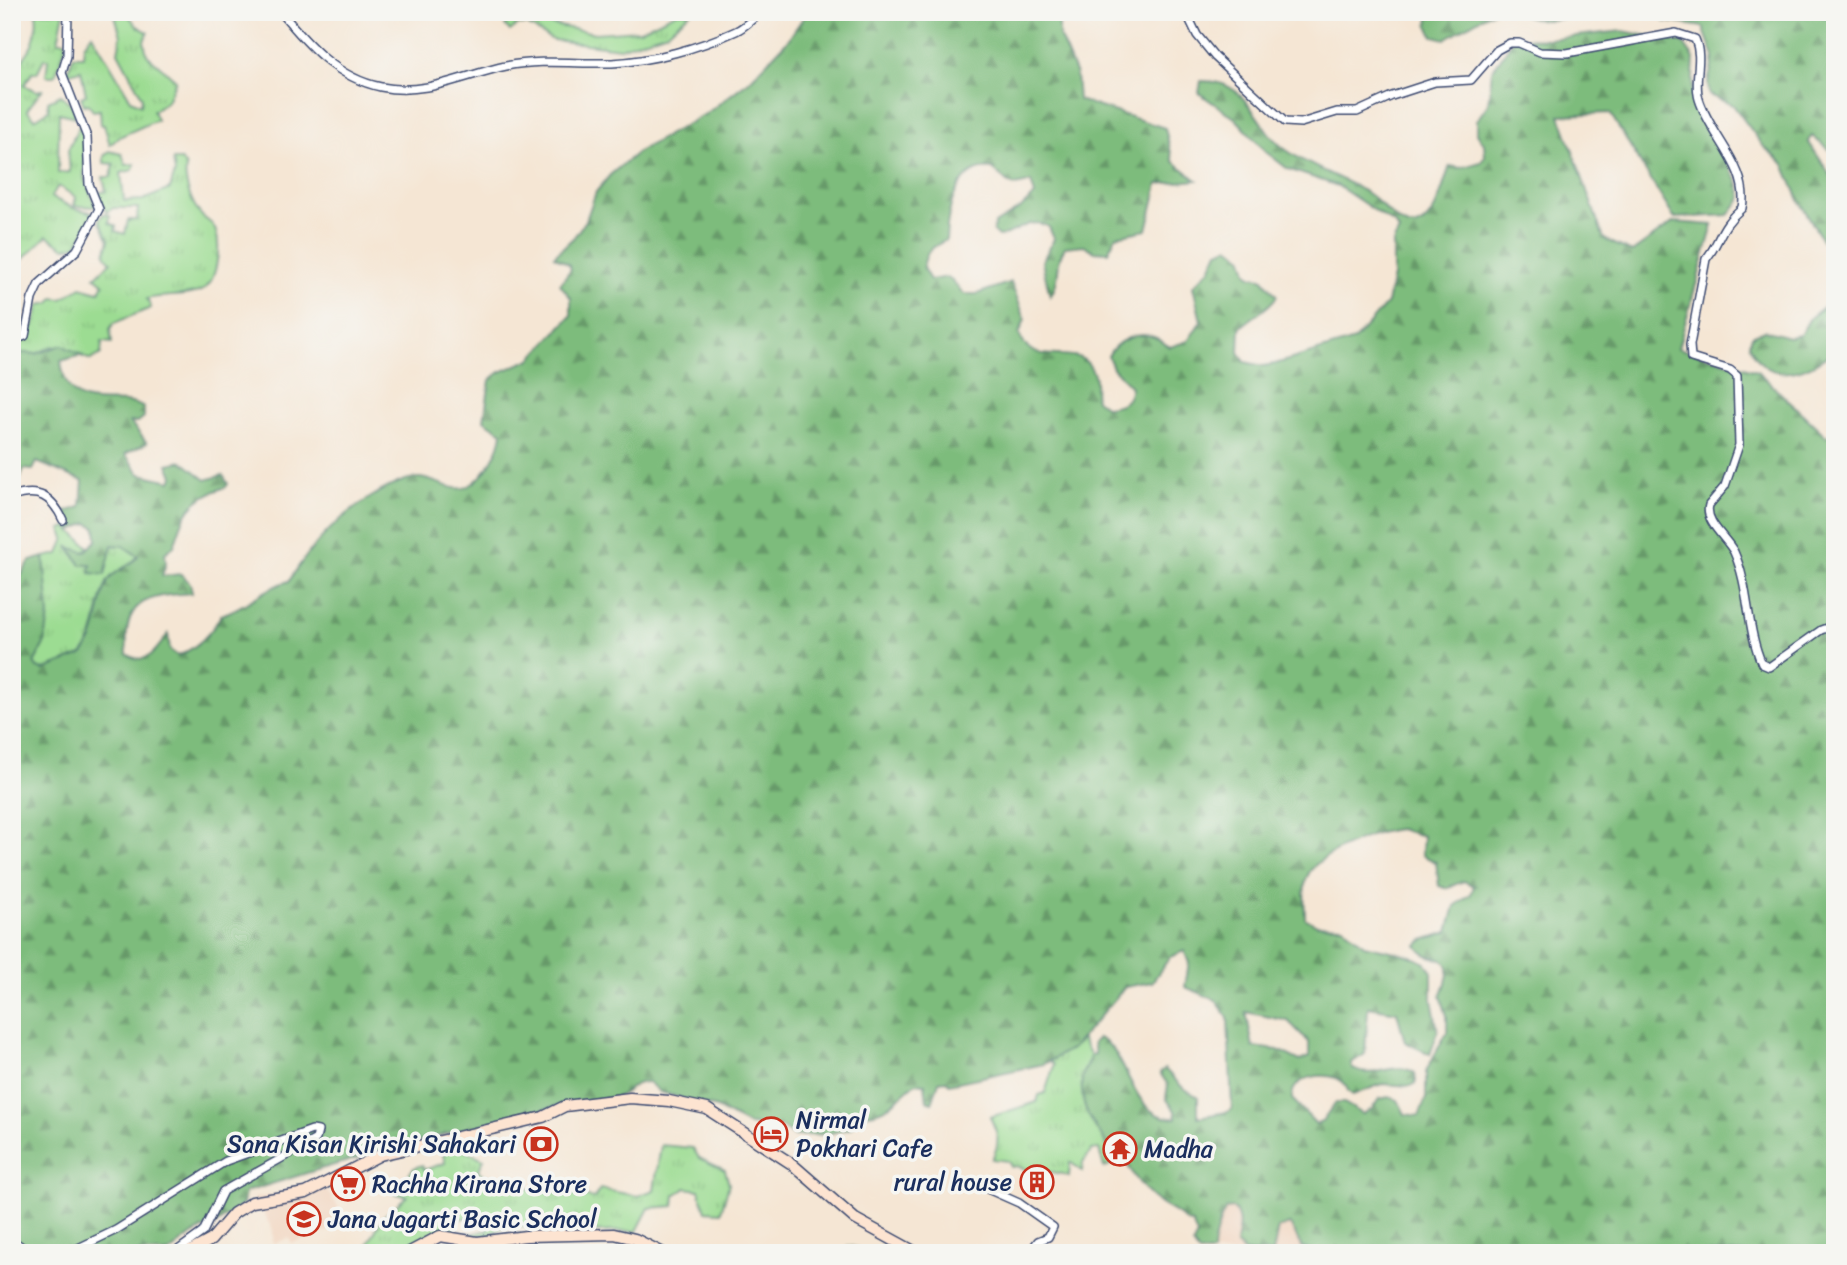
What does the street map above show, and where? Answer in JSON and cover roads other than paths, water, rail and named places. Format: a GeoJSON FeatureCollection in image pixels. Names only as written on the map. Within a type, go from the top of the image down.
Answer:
{"type":"FeatureCollection","features":[{"type":"Feature","properties":{"kind":"main road"},"geometry":{"type":"LineString","coordinates":[[187,1253],[205,1249],[234,1213],[245,1205],[306,1193],[380,1155],[543,1117],[565,1106],[630,1098],[669,1101],[714,1112],[793,1164],[855,1219],[917,1253]]}},
{"type":"Feature","properties":{"kind":"main road"},"geometry":{"type":"LineString","coordinates":[[408,1253],[440,1236],[477,1242],[526,1236],[614,1234],[635,1239],[663,1253]]}},
{"type":"Feature","properties":{"kind":"street"},"geometry":{"type":"LineString","coordinates":[[12,341],[25,336],[32,299],[39,284],[77,250],[99,209],[89,184],[87,138],[62,73],[67,56],[68,12]]}},
{"type":"Feature","properties":{"kind":"street"},"geometry":{"type":"LineString","coordinates":[[281,12],[307,44],[344,71],[383,87],[414,89],[505,66],[542,62],[612,62],[662,55],[738,30],[761,12]]}},
{"type":"Feature","properties":{"kind":"street"},"geometry":{"type":"LineString","coordinates":[[1186,12],[1197,35],[1215,57],[1269,111],[1285,122],[1301,124],[1337,113],[1357,112],[1392,96],[1435,82],[1471,80],[1497,50],[1510,43],[1540,52],[1567,53],[1676,33],[1695,39],[1700,60],[1700,100],[1713,131],[1744,182],[1742,208],[1720,230],[1712,251],[1706,258],[1690,345],[1691,358],[1730,370],[1737,376],[1739,445],[1725,486],[1709,505],[1709,518],[1733,551],[1750,603],[1753,638],[1762,664],[1769,667],[1780,656],[1821,630],[1835,625]]}},
{"type":"Feature","properties":{"kind":"street"},"geometry":{"type":"LineString","coordinates":[[12,496],[23,493],[45,495],[56,504],[63,520]]}},
{"type":"Feature","properties":{"kind":"street"},"geometry":{"type":"LineString","coordinates":[[68,1253],[116,1230],[226,1161],[312,1130],[318,1131],[316,1139],[223,1191],[203,1232],[174,1253]]}},
{"type":"Feature","properties":{"kind":"street"},"geometry":{"type":"LineString","coordinates":[[983,1187],[1019,1203],[1053,1227],[1048,1237],[1038,1241],[1029,1253]]}},
{"type":"Feature","properties":{"kind":"street"},"geometry":{"type":"LineString","coordinates":[[12,1240],[25,1249],[40,1253]]}},
{"type":"Feature","properties":{"kind":"place","name":"Nirmal Pokhari Cafe"},"geometry":{"type":"Point","coordinates":[771,1134]}},
{"type":"Feature","properties":{"kind":"place","name":"Sana Kisan Kirishi Sahakari"},"geometry":{"type":"Point","coordinates":[541,1144]}},
{"type":"Feature","properties":{"kind":"place","name":"Madha"},"geometry":{"type":"Point","coordinates":[1120,1149]}},
{"type":"Feature","properties":{"kind":"place","name":"rural house"},"geometry":{"type":"Point","coordinates":[1037,1182]}},
{"type":"Feature","properties":{"kind":"place","name":"Rachha Kirana Store"},"geometry":{"type":"Point","coordinates":[348,1184]}},
{"type":"Feature","properties":{"kind":"place","name":"Jana Jagarti Basic School"},"geometry":{"type":"Point","coordinates":[304,1219]}}]}
